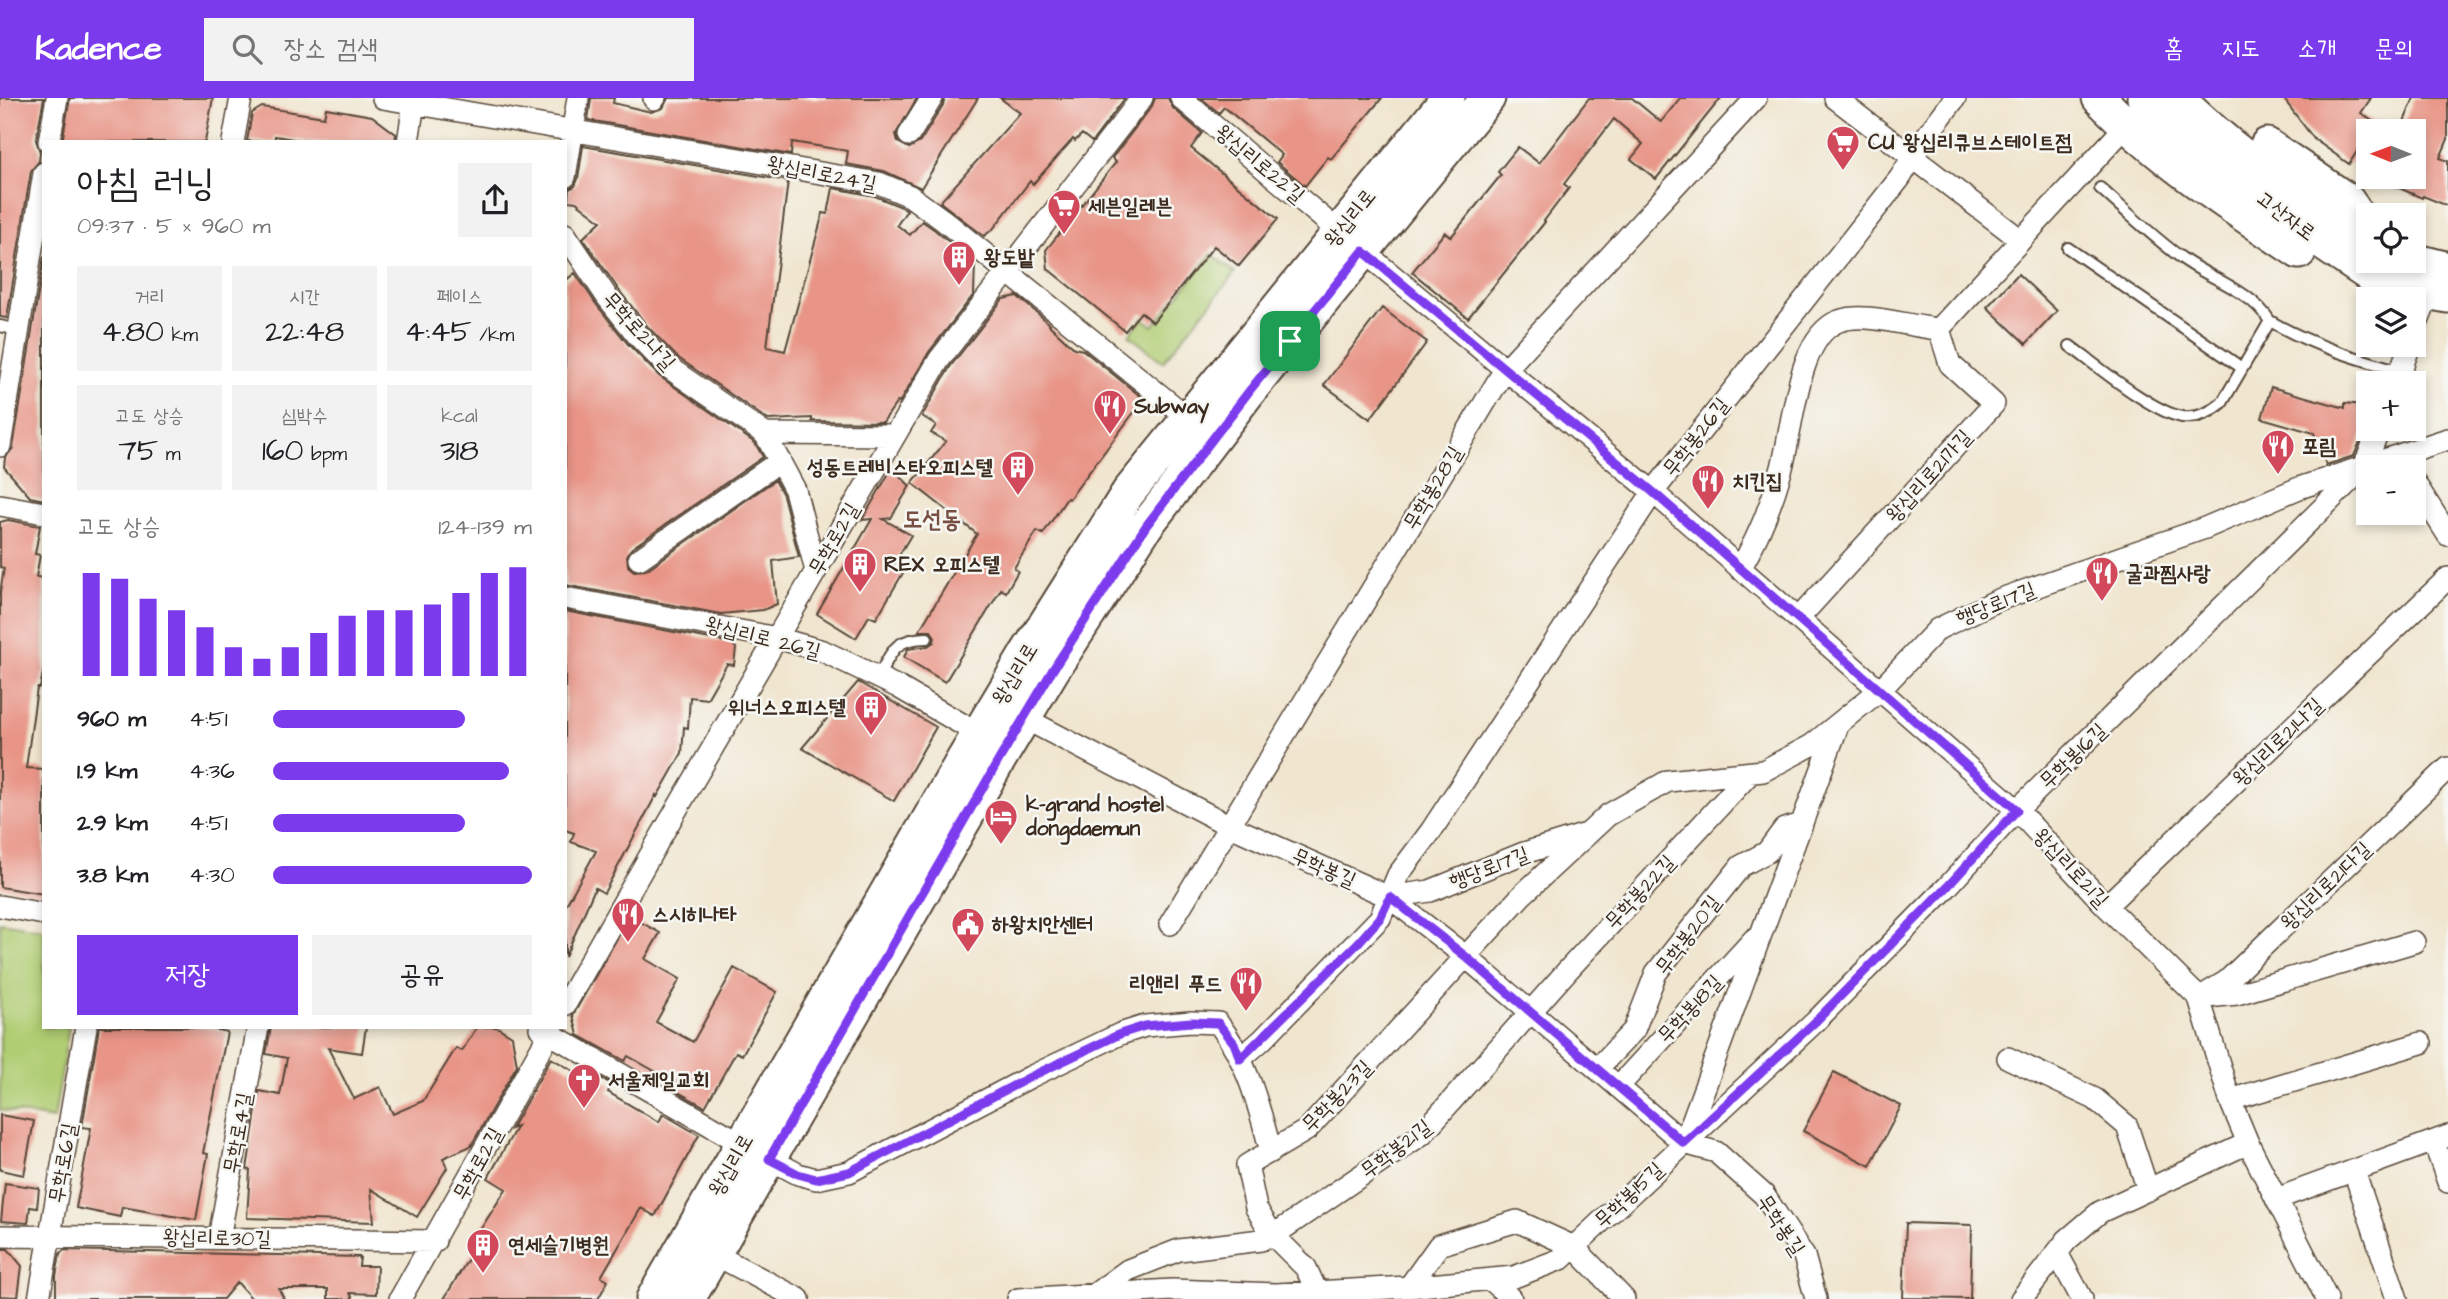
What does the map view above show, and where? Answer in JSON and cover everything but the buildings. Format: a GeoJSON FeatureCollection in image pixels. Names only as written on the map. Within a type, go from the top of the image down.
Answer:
{"type":"FeatureCollection","features":[{"type":"Feature","properties":{"kind":"main road","name":"왕십리로"},"geometry":{"type":"LineString","coordinates":[[688,1299],[714,1254],[756,1152],[979,734],[1128,493],[1187,417],[1350,241],[1488,98]]}},
{"type":"Feature","properties":{"kind":"main road"},"geometry":{"type":"LineString","coordinates":[[2099,98],[2126,126],[2240,213],[2308,258],[2383,284]]}},
{"type":"Feature","properties":{"kind":"main road","name":"고산자로"},"geometry":{"type":"LineString","coordinates":[[2144,98],[2188,141],[2306,232],[2383,284],[2442,286]]}},
{"type":"Feature","properties":{"kind":"main road","name":"고산자로"},"geometry":{"type":"LineString","coordinates":[[2177,98],[2203,123],[2318,211],[2356,235]]}},
{"type":"Feature","properties":{"kind":"main road"},"geometry":{"type":"LineString","coordinates":[[2206,98],[2281,156],[2347,200],[2356,213]]}},
{"type":"Feature","properties":{"kind":"main road","name":"왕십리로"},"geometry":{"type":"LineString","coordinates":[[653,1299],[756,1152],[1146,526],[1250,390],[1446,99]]}},
{"type":"Feature","properties":{"kind":"main road"},"geometry":{"type":"LineString","coordinates":[[2426,272],[2442,286]]}},
{"type":"Feature","properties":{"kind":"street"},"geometry":{"type":"LineString","coordinates":[[49,140],[57,98]]}},
{"type":"Feature","properties":{"kind":"street"},"geometry":{"type":"LineString","coordinates":[[233,140],[242,98]]}},
{"type":"Feature","properties":{"kind":"street","name":"왕십리로24길"},"geometry":{"type":"LineString","coordinates":[[383,98],[415,100],[526,132],[573,131],[879,183],[910,196],[921,204],[1187,417]]}},
{"type":"Feature","properties":{"kind":"street"},"geometry":{"type":"LineString","coordinates":[[567,166],[578,98]]}},
{"type":"Feature","properties":{"kind":"street"},"geometry":{"type":"LineString","coordinates":[[909,135],[932,98]]}},
{"type":"Feature","properties":{"kind":"street","name":"무학로2길"},"geometry":{"type":"LineString","coordinates":[[567,1002],[893,435],[939,360],[1142,98]]}},
{"type":"Feature","properties":{"kind":"street","name":"왕십리로22길"},"geometry":{"type":"LineString","coordinates":[[1181,98],[1350,241]]}},
{"type":"Feature","properties":{"kind":"street","name":"무학봉28길"},"geometry":{"type":"LineString","coordinates":[[1170,924],[1504,371],[1756,98]]}},
{"type":"Feature","properties":{"kind":"street"},"geometry":{"type":"LineString","coordinates":[[1835,98],[2021,240]]}},
{"type":"Feature","properties":{"kind":"street","name":"무학봉26길"},"geometry":{"type":"LineString","coordinates":[[1240,1059],[1380,918],[1398,875],[1431,831],[1653,492],[1900,178],[1955,98]]}},
{"type":"Feature","properties":{"kind":"street"},"geometry":{"type":"LineString","coordinates":[[408,140],[415,100]]}},
{"type":"Feature","properties":{"kind":"street"},"geometry":{"type":"LineString","coordinates":[[1740,569],[1757,540],[1777,483],[1790,437],[1803,368],[1814,342],[1837,321],[1859,317],[1939,329],[2126,126]]}},
{"type":"Feature","properties":{"kind":"street"},"geometry":{"type":"LineString","coordinates":[[0,446],[9,328],[42,182]]}},
{"type":"Feature","properties":{"kind":"street","name":"무학로2나길"},"geometry":{"type":"LineString","coordinates":[[567,237],[607,297],[638,336],[668,366],[765,434],[795,490],[816,571]]}},
{"type":"Feature","properties":{"kind":"street","name":"왕십리로21길"},"geometry":{"type":"LineString","coordinates":[[1350,241],[1653,492],[2017,810],[2106,906],[2199,998],[2230,1100],[2248,1143],[2327,1299]]}},
{"type":"Feature","properties":{"kind":"street"},"geometry":{"type":"LineString","coordinates":[[2426,312],[2442,286]]}},
{"type":"Feature","properties":{"kind":"street","name":"왕십리로21가길"},"geometry":{"type":"LineString","coordinates":[[1798,620],[1994,404],[1950,364],[1939,329]]}},
{"type":"Feature","properties":{"kind":"street"},"geometry":{"type":"LineString","coordinates":[[765,434],[893,435]]}},
{"type":"Feature","properties":{"kind":"street","name":"행당로17길"},"geometry":{"type":"LineString","coordinates":[[2414,455],[2448,439]]}},
{"type":"Feature","properties":{"kind":"street"},"geometry":{"type":"LineString","coordinates":[[639,559],[780,461]]}},
{"type":"Feature","properties":{"kind":"street","name":"행당로17길"},"geometry":{"type":"LineString","coordinates":[[1465,956],[1522,895],[1608,815],[1668,781],[1763,771],[1812,745],[1880,690],[1938,629],[1998,600],[2205,528],[2300,488],[2356,470]]}},
{"type":"Feature","properties":{"kind":"street","name":"무학봉16길"},"geometry":{"type":"LineString","coordinates":[[1684,1143],[1815,1022],[1948,886],[2017,810],[2356,475]]}},
{"type":"Feature","properties":{"kind":"street"},"geometry":{"type":"LineString","coordinates":[[2426,500],[2448,535]]}},
{"type":"Feature","properties":{"kind":"street"},"geometry":{"type":"LineString","coordinates":[[0,505],[42,513]]}},
{"type":"Feature","properties":{"kind":"street","name":"왕십리로21나길"},"geometry":{"type":"LineString","coordinates":[[2106,906],[2448,578]]}},
{"type":"Feature","properties":{"kind":"street","name":"왕십리로 26길"},"geometry":{"type":"LineString","coordinates":[[567,597],[777,638],[824,651],[979,734]]}},
{"type":"Feature","properties":{"kind":"street"},"geometry":{"type":"LineString","coordinates":[[979,734],[1024,718]]}},
{"type":"Feature","properties":{"kind":"street","name":"무학봉길"},"geometry":{"type":"LineString","coordinates":[[1024,718],[1228,825],[1390,897],[1465,956],[1684,1143],[1716,1152],[1764,1195],[1804,1256],[1816,1299]]}},
{"type":"Feature","properties":{"kind":"street"},"geometry":{"type":"LineString","coordinates":[[1684,1143],[1839,723]]}},
{"type":"Feature","properties":{"kind":"street","name":"왕십리로21다길"},"geometry":{"type":"LineString","coordinates":[[2199,998],[2227,981],[2448,768]]}},
{"type":"Feature","properties":{"kind":"street","name":"무학봉22길"},"geometry":{"type":"LineString","coordinates":[[1531,1013],[1750,772]]}},
{"type":"Feature","properties":{"kind":"street","name":"무학봉20길"},"geometry":{"type":"LineString","coordinates":[[1597,1069],[1634,1030],[1656,973],[1741,866],[1767,852],[1784,829],[1802,824]]}},
{"type":"Feature","properties":{"kind":"street","name":"행당로17길"},"geometry":{"type":"LineString","coordinates":[[1390,897],[1430,891],[1524,853],[1588,833]]}},
{"type":"Feature","properties":{"kind":"street"},"geometry":{"type":"LineString","coordinates":[[0,906],[42,914]]}},
{"type":"Feature","properties":{"kind":"street","name":"무학봉18길"},"geometry":{"type":"LineString","coordinates":[[1618,1087],[1762,931]]}},
{"type":"Feature","properties":{"kind":"street"},"geometry":{"type":"LineString","coordinates":[[2199,998],[2237,994],[2414,942]]}},
{"type":"Feature","properties":{"kind":"street","name":"무학봉23길"},"geometry":{"type":"LineString","coordinates":[[1272,1234],[1256,1208],[1247,1164],[1307,1130],[1465,956]]}},
{"type":"Feature","properties":{"kind":"street","name":"무학봉21길"},"geometry":{"type":"LineString","coordinates":[[1094,1294],[1128,1270],[1179,1250],[1261,1240],[1272,1234],[1422,1134],[1531,1013]]}},
{"type":"Feature","properties":{"kind":"street"},"geometry":{"type":"LineString","coordinates":[[547,1029],[756,1152],[798,1174],[816,1179],[849,1172],[1030,1077],[1120,1034],[1145,1026],[1191,1022],[1218,1023],[1234,1043],[1259,1109],[1271,1152]]}},
{"type":"Feature","properties":{"kind":"street","name":"무학로6길"},"geometry":{"type":"LineString","coordinates":[[40,1299],[86,1029]]}},
{"type":"Feature","properties":{"kind":"street","name":"무학로4길"},"geometry":{"type":"LineString","coordinates":[[219,1238],[258,1029]]}},
{"type":"Feature","properties":{"kind":"street","name":"무학로2길"},"geometry":{"type":"LineString","coordinates":[[400,1299],[435,1241],[547,1029]]}},
{"type":"Feature","properties":{"kind":"street"},"geometry":{"type":"LineString","coordinates":[[2230,1100],[2421,1043]]}},
{"type":"Feature","properties":{"kind":"street"},"geometry":{"type":"LineString","coordinates":[[2008,1058],[2095,1099],[2127,1126],[2148,1190]]}},
{"type":"Feature","properties":{"kind":"street"},"geometry":{"type":"LineString","coordinates":[[2276,1199],[2441,1139],[2448,1182]]}},
{"type":"Feature","properties":{"kind":"street","name":"무학봉15길"},"geometry":{"type":"LineString","coordinates":[[1018,1299],[1094,1294],[1237,1296],[1409,1287],[1514,1277],[1561,1259],[1684,1143]]}},
{"type":"Feature","properties":{"kind":"street"},"geometry":{"type":"LineString","coordinates":[[2021,1299],[2067,1240],[2100,1212],[2248,1143]]}},
{"type":"Feature","properties":{"kind":"street"},"geometry":{"type":"LineString","coordinates":[[2354,1171],[2397,1299]]}},
{"type":"Feature","properties":{"kind":"street"},"geometry":{"type":"LineString","coordinates":[[1409,1287],[1439,1245],[1517,1221],[1574,1247],[1623,1299]]}},
{"type":"Feature","properties":{"kind":"street"},"geometry":{"type":"LineString","coordinates":[[1272,1234],[1306,1268],[1317,1292]]}},
{"type":"Feature","properties":{"kind":"street","name":"왕십리로30길"},"geometry":{"type":"LineString","coordinates":[[0,1236],[435,1241]]}},
{"type":"Feature","properties":{"kind":"street"},"geometry":{"type":"LineString","coordinates":[[2057,1253],[2082,1299]]}},
{"type":"Feature","properties":{"kind":"street"},"geometry":{"type":"LineString","coordinates":[[714,1254],[799,1299]]}},
{"type":"Feature","properties":{"kind":"street"},"geometry":{"type":"LineString","coordinates":[[1491,1279],[1511,1299]]}},
{"type":"Feature","properties":{"kind":"street"},"geometry":{"type":"LineString","coordinates":[[1004,1299],[1018,1299]]}},
{"type":"Feature","properties":{"kind":"lane"},"geometry":{"type":"LineString","coordinates":[[2100,188],[2184,260],[2252,300],[2270,321],[2305,339],[2383,371]]}},
{"type":"Feature","properties":{"kind":"lane"},"geometry":{"type":"LineString","coordinates":[[2068,248],[2242,368]]}},
{"type":"Feature","properties":{"kind":"lane"},"geometry":{"type":"LineString","coordinates":[[2070,346],[2156,407],[2182,417],[2196,416],[2211,412],[2222,403],[2270,321]]}},
{"type":"Feature","properties":{"kind":"lane"},"geometry":{"type":"LineString","coordinates":[[877,677],[897,644],[911,638],[927,638]]}},
{"type":"Feature","properties":{"kind":"green space"},"geometry":{"type":"Polygon","coordinates":[[[1212,254],[1235,273],[1163,362],[1129,335],[1143,318],[1153,326],[1212,254]]]}},
{"type":"Feature","properties":{"kind":"green space"},"geometry":{"type":"Polygon","coordinates":[[[0,922],[42,929],[42,1029],[69,1029],[54,1119],[0,1110],[0,922]]]}},
{"type":"Feature","properties":{"kind":"place","name":"CU 왕십리큐브스테이트점"},"geometry":{"type":"Point","coordinates":[1843,172]}},
{"type":"Feature","properties":{"kind":"place","name":"세븐일레븐"},"geometry":{"type":"Point","coordinates":[1064,236]}},
{"type":"Feature","properties":{"kind":"place","name":"왕도밭"},"geometry":{"type":"Point","coordinates":[959,287]}},
{"type":"Feature","properties":{"kind":"place","name":"Subway"},"geometry":{"type":"Point","coordinates":[1110,436]}},
{"type":"Feature","properties":{"kind":"place","name":"포림"},"geometry":{"type":"Point","coordinates":[2278,476]}},
{"type":"Feature","properties":{"kind":"place","name":"성동트레비스타오피스텔"},"geometry":{"type":"Point","coordinates":[1018,497]}},
{"type":"Feature","properties":{"kind":"place","name":"치킨집"},"geometry":{"type":"Point","coordinates":[1708,511]}},
{"type":"Feature","properties":{"kind":"place","name":"REX 오피스텔"},"geometry":{"type":"Point","coordinates":[860,594]}},
{"type":"Feature","properties":{"kind":"place","name":"굴과찜사랑"},"geometry":{"type":"Point","coordinates":[2102,603]}},
{"type":"Feature","properties":{"kind":"place","name":"위너스오피스텔"},"geometry":{"type":"Point","coordinates":[871,737]}},
{"type":"Feature","properties":{"kind":"place","name":"k-grand hostel dongdaemun"},"geometry":{"type":"Point","coordinates":[1001,846]}},
{"type":"Feature","properties":{"kind":"place","name":"스시히나타"},"geometry":{"type":"Point","coordinates":[628,944]}},
{"type":"Feature","properties":{"kind":"place","name":"하왕치안센터"},"geometry":{"type":"Point","coordinates":[968,954]}},
{"type":"Feature","properties":{"kind":"place","name":"리앤리 푸드"},"geometry":{"type":"Point","coordinates":[1246,1013]}},
{"type":"Feature","properties":{"kind":"place","name":"서울제일교회"},"geometry":{"type":"Point","coordinates":[584,1110]}},
{"type":"Feature","properties":{"kind":"place","name":"연세슬기병원"},"geometry":{"type":"Point","coordinates":[483,1275]}},
{"type":"Feature","properties":{"kind":"district","name":"도선동"},"geometry":{"type":"Point","coordinates":[932,520]}},
{"type":"Feature","properties":{"kind":"route"},"geometry":{"type":"LineString","coordinates":[[1363,251],[1504,371],[1653,492],[2017,810],[1948,886],[1815,1022],[1684,1143],[1465,956],[1390,897],[1380,918],[1357,944],[1240,1059],[1234,1043],[1218,1023],[1191,1022],[1145,1026],[1120,1034],[1030,1077],[849,1172],[816,1179],[798,1174],[769,1159],[1052,671],[1146,526],[1290,341],[1363,251]]}}]}
